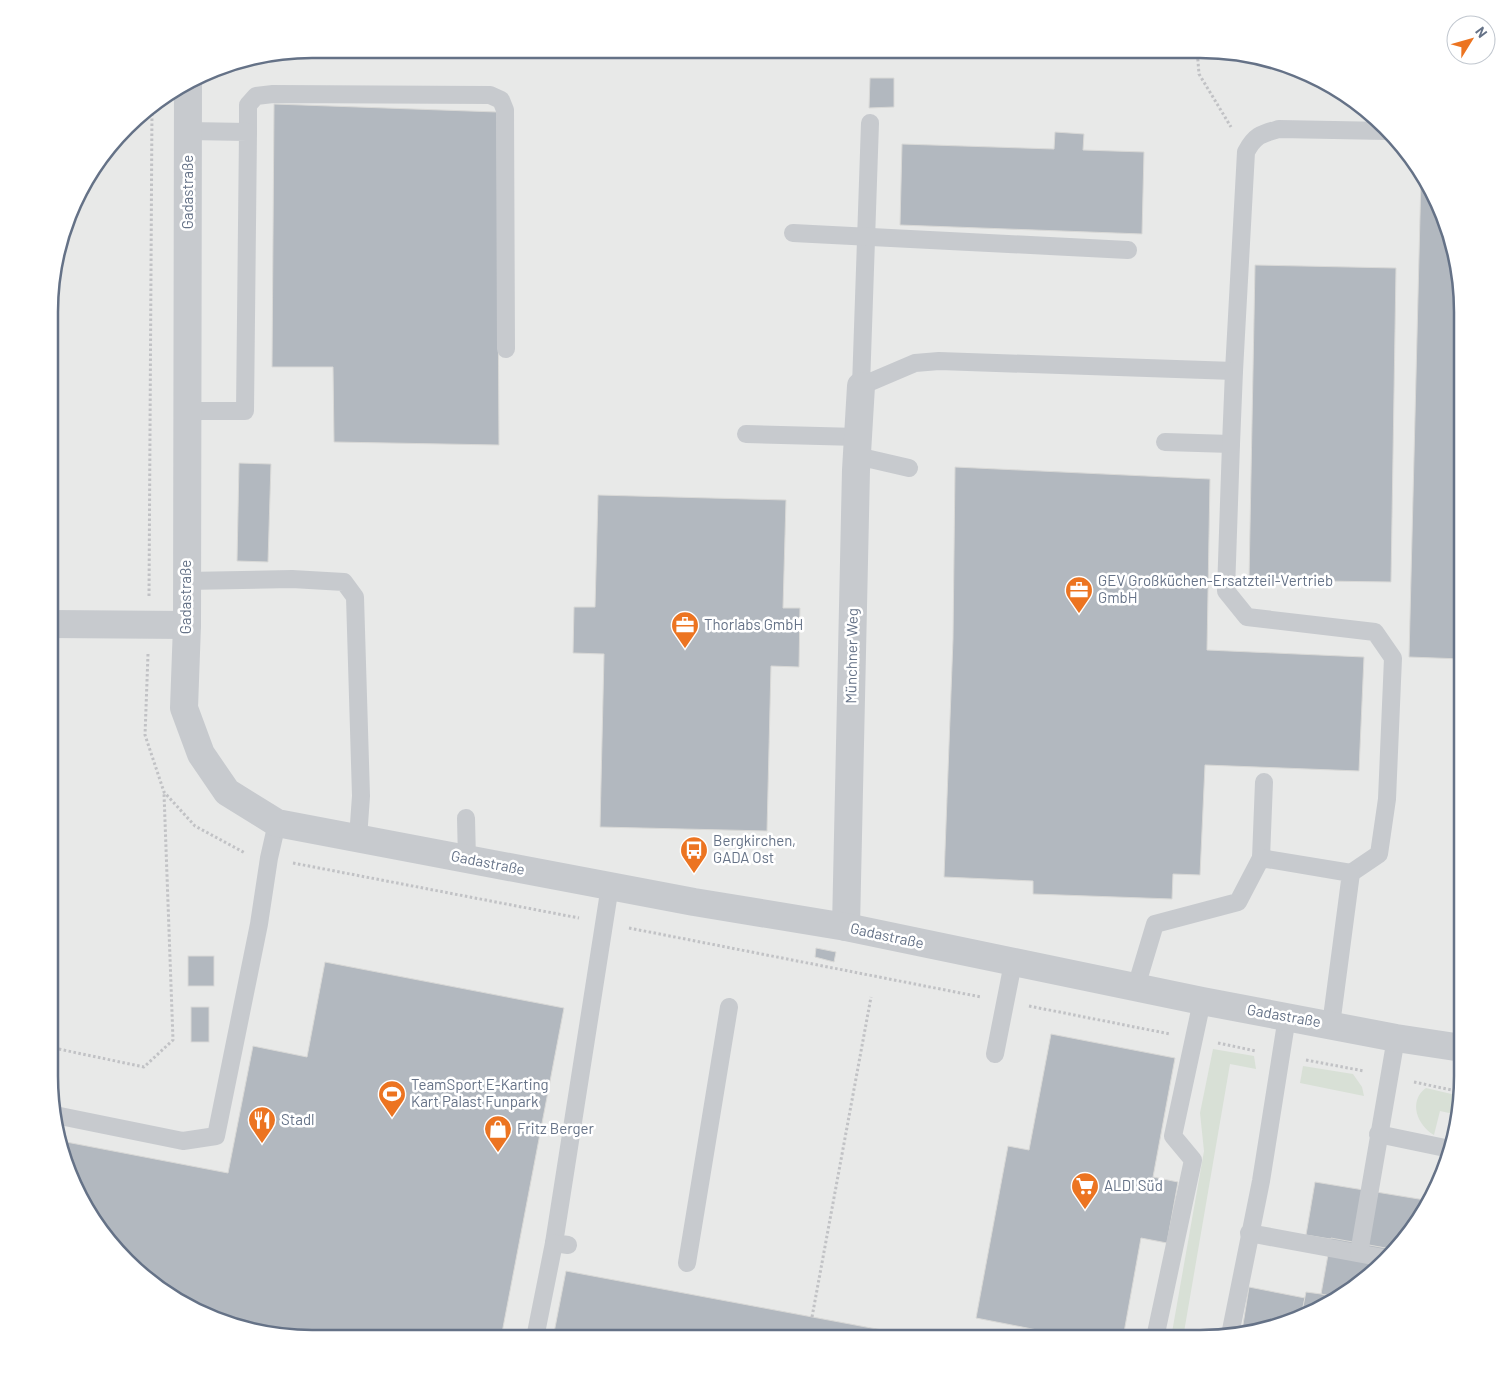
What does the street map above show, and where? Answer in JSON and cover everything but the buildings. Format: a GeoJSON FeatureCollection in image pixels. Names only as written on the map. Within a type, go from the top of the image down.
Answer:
{"type":"FeatureCollection","features":[{"type":"Feature","properties":{"kind":"street","name":"Gadastraße"},"geometry":{"type":"LineString","coordinates":[[188,90],[187,625],[184,708],[202,754],[227,792],[277,822],[467,860],[846,928],[1202,1001],[1331,1024],[1396,1038],[1454,1047]]}},
{"type":"Feature","properties":{"kind":"street","name":"Münchner Weg"},"geometry":{"type":"LineString","coordinates":[[846,928],[861,386]]}},
{"type":"Feature","properties":{"kind":"street"},"geometry":{"type":"LineString","coordinates":[[58,624],[187,625]]}},
{"type":"Feature","properties":{"kind":"lane"},"geometry":{"type":"LineString","coordinates":[[188,411],[245,411],[248,105],[256,96],[273,94],[490,95],[501,100],[505,110],[506,349]]}},
{"type":"Feature","properties":{"kind":"lane"},"geometry":{"type":"LineString","coordinates":[[870,122],[861,386],[915,363],[939,361],[1234,371]]}},
{"type":"Feature","properties":{"kind":"lane"},"geometry":{"type":"LineString","coordinates":[[1262,858],[1351,873],[1379,854],[1387,799],[1393,658],[1375,632],[1247,616],[1226,591],[1234,371],[1247,149],[1251,140],[1263,133],[1279,129],[1378,131]]}},
{"type":"Feature","properties":{"kind":"lane"},"geometry":{"type":"LineString","coordinates":[[188,131],[248,132]]}},
{"type":"Feature","properties":{"kind":"lane"},"geometry":{"type":"LineString","coordinates":[[793,233],[1128,250]]}},
{"type":"Feature","properties":{"kind":"lane"},"geometry":{"type":"LineString","coordinates":[[746,434],[858,447],[909,468]]}},
{"type":"Feature","properties":{"kind":"lane"},"geometry":{"type":"LineString","coordinates":[[1165,442],[1231,444]]}},
{"type":"Feature","properties":{"kind":"lane"},"geometry":{"type":"LineString","coordinates":[[186,581],[292,579],[344,582],[355,597],[361,796],[358,838]]}},
{"type":"Feature","properties":{"kind":"lane"},"geometry":{"type":"LineString","coordinates":[[1136,987],[1155,924],[1238,902],[1262,858],[1264,782]]}},
{"type":"Feature","properties":{"kind":"lane"},"geometry":{"type":"LineString","coordinates":[[466,818],[467,860]]}},
{"type":"Feature","properties":{"kind":"lane"},"geometry":{"type":"LineString","coordinates":[[61,1116],[183,1141],[216,1136],[259,924],[269,858],[277,822]]}},
{"type":"Feature","properties":{"kind":"lane"},"geometry":{"type":"LineString","coordinates":[[1331,1024],[1351,873]]}},
{"type":"Feature","properties":{"kind":"lane"},"geometry":{"type":"LineString","coordinates":[[537,1330],[561,1244],[610,886]]}},
{"type":"Feature","properties":{"kind":"lane"},"geometry":{"type":"LineString","coordinates":[[995,1054],[1013,963]]}},
{"type":"Feature","properties":{"kind":"lane"},"geometry":{"type":"LineString","coordinates":[[1157,1330],[1193,1160],[1173,1136],[1202,1001]]}},
{"type":"Feature","properties":{"kind":"lane"},"geometry":{"type":"LineString","coordinates":[[687,1263],[729,1007]]}},
{"type":"Feature","properties":{"kind":"lane"},"geometry":{"type":"LineString","coordinates":[[1231,1327],[1261,1181],[1287,1017]]}},
{"type":"Feature","properties":{"kind":"lane"},"geometry":{"type":"LineString","coordinates":[[1358,1253],[1396,1038]]}},
{"type":"Feature","properties":{"kind":"lane"},"geometry":{"type":"LineString","coordinates":[[1378,1134],[1443,1148]]}},
{"type":"Feature","properties":{"kind":"lane"},"geometry":{"type":"LineString","coordinates":[[1249,1233],[1377,1257]]}},
{"type":"Feature","properties":{"kind":"path"},"geometry":{"type":"LineString","coordinates":[[1198,58],[1199,74],[1217,106],[1247,149]]}},
{"type":"Feature","properties":{"kind":"path"},"geometry":{"type":"LineString","coordinates":[[58,1049],[144,1067],[173,1040],[164,792],[145,735],[149,625],[152,114]]}},
{"type":"Feature","properties":{"kind":"path"},"geometry":{"type":"LineString","coordinates":[[164,792],[195,826],[244,853],[1453,1090]]}},
{"type":"Feature","properties":{"kind":"path"},"geometry":{"type":"LineString","coordinates":[[812,1317],[870,996]]}},
{"type":"Feature","properties":{"kind":"shaded area"},"geometry":{"type":"Polygon","coordinates":[[[295,58],[1216,58],[1265,66],[1312,84],[1354,110],[1390,144],[1411,171],[1434,215],[1449,262],[1453,295],[1454,1075],[1449,1125],[1440,1157],[1427,1188],[1401,1230],[1367,1266],[1340,1287],[1296,1310],[1249,1325],[1216,1329],[312,1330],[262,1325],[230,1316],[199,1303],[157,1277],[121,1243],[100,1216],[77,1172],[62,1125],[58,1092],[58,295],[62,262],[77,215],[100,171],[121,144],[144,121],[171,100],[215,77],[262,62],[295,58]]]}},
{"type":"Feature","properties":{"kind":"shaded area"},"geometry":{"type":"Polygon","coordinates":[[[1213,1049],[1254,1056],[1256,1069],[1230,1064],[1184,1330],[1172,1330],[1204,1151],[1200,1113],[1213,1049]]]}},
{"type":"Feature","properties":{"kind":"shaded area"},"geometry":{"type":"Polygon","coordinates":[[[1303,1066],[1353,1074],[1362,1087],[1364,1096],[1300,1083],[1303,1066]]]}},
{"type":"Feature","properties":{"kind":"shaded area"},"geometry":{"type":"Polygon","coordinates":[[[1426,1088],[1453,1094],[1450,1113],[1440,1111],[1434,1135],[1423,1125],[1417,1113],[1417,1099],[1426,1088]]]}},
{"type":"Feature","properties":{"kind":"place","name":"GEV Großküchen-Ersatzteil-Vertrieb GmbH"},"geometry":{"type":"Point","coordinates":[1079,614]}},
{"type":"Feature","properties":{"kind":"place","name":"Thorlabs GmbH"},"geometry":{"type":"Point","coordinates":[685,649]}},
{"type":"Feature","properties":{"kind":"place","name":"Bergkirchen, GADA Ost"},"geometry":{"type":"Point","coordinates":[694,874]}},
{"type":"Feature","properties":{"kind":"place","name":"TeamSport E-Karting Kart Palast Funpark"},"geometry":{"type":"Point","coordinates":[392,1118]}},
{"type":"Feature","properties":{"kind":"place","name":"Stadl"},"geometry":{"type":"Point","coordinates":[262,1144]}},
{"type":"Feature","properties":{"kind":"place","name":"Fritz Berger"},"geometry":{"type":"Point","coordinates":[498,1153]}},
{"type":"Feature","properties":{"kind":"place","name":"ALDI Süd"},"geometry":{"type":"Point","coordinates":[1085,1210]}}]}
